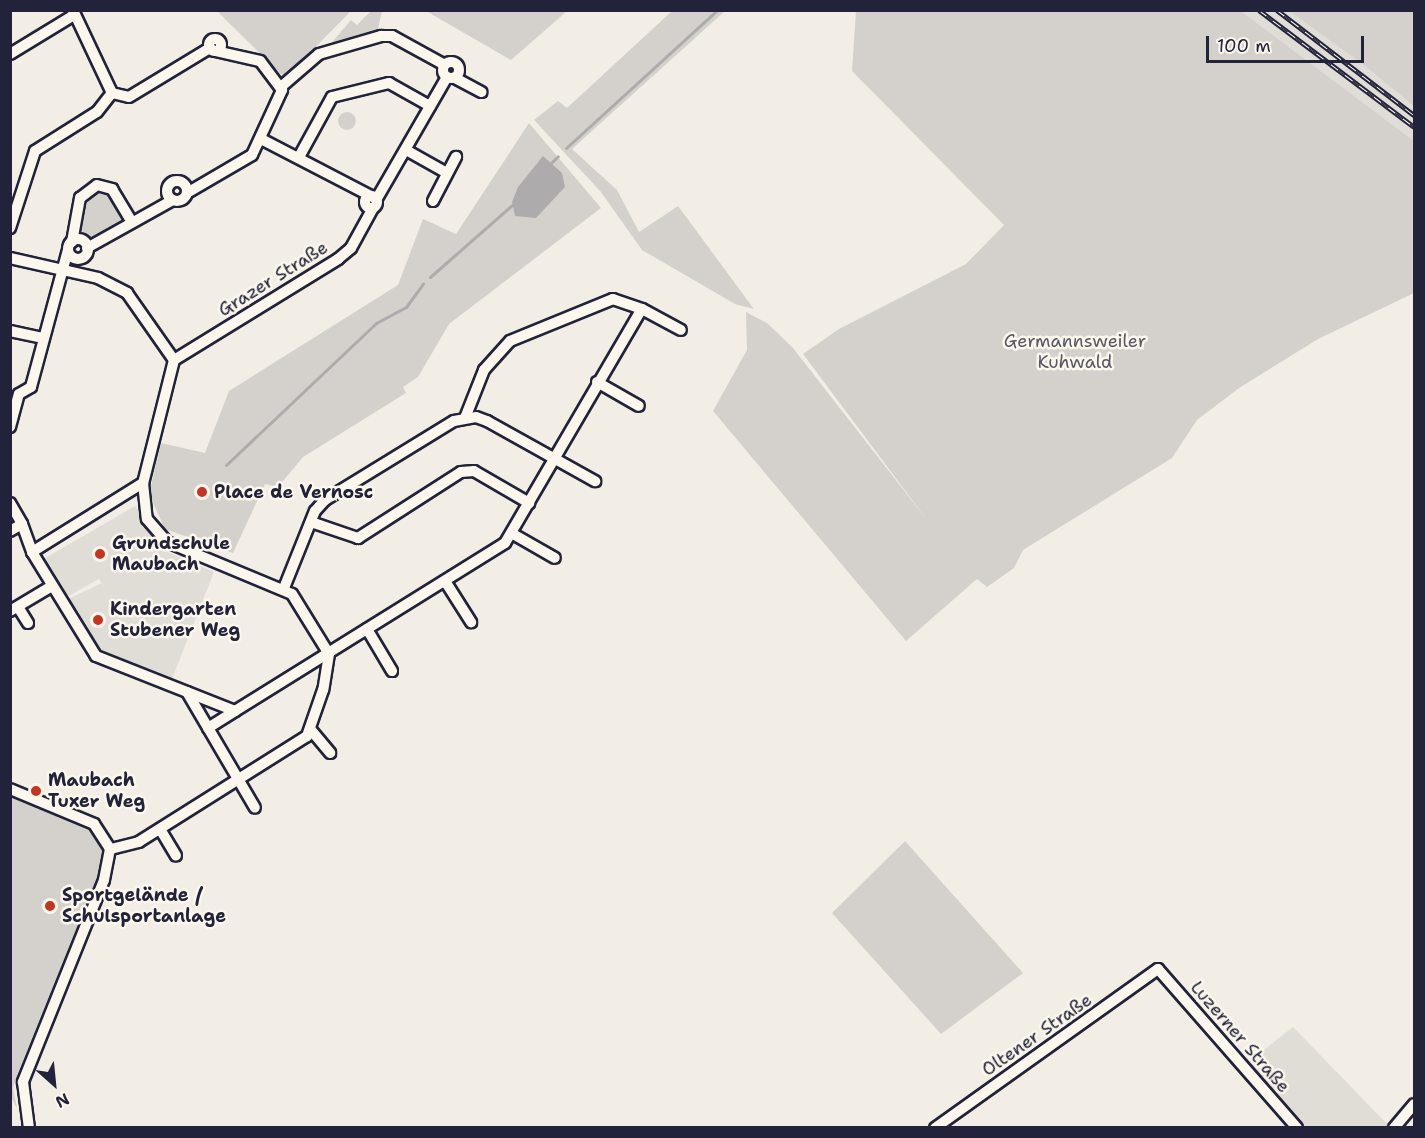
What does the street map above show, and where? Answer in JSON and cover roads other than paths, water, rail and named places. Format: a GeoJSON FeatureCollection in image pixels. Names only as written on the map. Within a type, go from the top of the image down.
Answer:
{"type":"FeatureCollection","features":[{"type":"Feature","properties":{"kind":"street"},"geometry":{"type":"LineString","coordinates":[[10,54],[74,13],[112,93]]}},
{"type":"Feature","properties":{"kind":"street"},"geometry":{"type":"LineString","coordinates":[[70,246],[79,259],[87,248],[252,155],[263,140],[282,87],[319,54],[381,36],[392,36],[445,65],[451,77],[481,92]]}},
{"type":"Feature","properties":{"kind":"street"},"geometry":{"type":"LineString","coordinates":[[112,93],[129,97],[213,50],[260,61],[282,87]]}},
{"type":"Feature","properties":{"kind":"street","name":"Grazer Straße"},"geometry":{"type":"LineString","coordinates":[[174,360],[338,259],[351,248],[374,202],[430,106],[451,77]]}},
{"type":"Feature","properties":{"kind":"street"},"geometry":{"type":"LineString","coordinates":[[299,157],[323,106],[332,97],[360,88],[389,83],[430,106]]}},
{"type":"Feature","properties":{"kind":"street"},"geometry":{"type":"LineString","coordinates":[[10,228],[14,199],[34,151],[98,112],[112,93]]}},
{"type":"Feature","properties":{"kind":"street"},"geometry":{"type":"LineString","coordinates":[[263,140],[299,157],[374,202]]}},
{"type":"Feature","properties":{"kind":"street"},"geometry":{"type":"LineString","coordinates":[[406,150],[447,173]]}},
{"type":"Feature","properties":{"kind":"street"},"geometry":{"type":"LineString","coordinates":[[433,201],[456,157]]}},
{"type":"Feature","properties":{"kind":"street"},"geometry":{"type":"LineString","coordinates":[[173,200],[168,192],[171,183],[184,184],[187,193]]}},
{"type":"Feature","properties":{"kind":"street"},"geometry":{"type":"LineString","coordinates":[[10,427],[15,396],[31,387],[42,338],[65,270],[80,198],[97,185],[112,189],[132,222]]}},
{"type":"Feature","properties":{"kind":"street"},"geometry":{"type":"LineString","coordinates":[[70,246],[81,240],[87,248]]}},
{"type":"Feature","properties":{"kind":"street"},"geometry":{"type":"LineString","coordinates":[[10,258],[65,270],[122,288],[174,360],[143,483],[145,512],[160,537],[284,588],[309,615],[329,654],[310,730],[238,780],[160,829],[110,849]]}},
{"type":"Feature","properties":{"kind":"street"},"geometry":{"type":"LineString","coordinates":[[465,418],[484,370],[510,341],[613,299],[642,309],[681,330]]}},
{"type":"Feature","properties":{"kind":"street"},"geometry":{"type":"LineString","coordinates":[[208,728],[446,581],[513,534],[597,382],[642,309]]}},
{"type":"Feature","properties":{"kind":"street"},"geometry":{"type":"LineString","coordinates":[[10,331],[42,338]]}},
{"type":"Feature","properties":{"kind":"street"},"geometry":{"type":"LineString","coordinates":[[597,382],[639,406]]}},
{"type":"Feature","properties":{"kind":"street"},"geometry":{"type":"LineString","coordinates":[[284,588],[311,522],[325,500],[465,418],[488,421],[595,481]]}},
{"type":"Feature","properties":{"kind":"street"},"geometry":{"type":"LineString","coordinates":[[311,522],[358,538],[460,472],[474,471],[529,503]]}},
{"type":"Feature","properties":{"kind":"street"},"geometry":{"type":"LineString","coordinates":[[32,552],[143,483]]}},
{"type":"Feature","properties":{"kind":"street"},"geometry":{"type":"LineString","coordinates":[[10,503],[22,524],[32,552],[96,656],[235,711]]}},
{"type":"Feature","properties":{"kind":"street"},"geometry":{"type":"LineString","coordinates":[[10,531],[22,524]]}},
{"type":"Feature","properties":{"kind":"street"},"geometry":{"type":"LineString","coordinates":[[513,534],[555,558]]}},
{"type":"Feature","properties":{"kind":"street"},"geometry":{"type":"LineString","coordinates":[[446,581],[471,622]]}},
{"type":"Feature","properties":{"kind":"street"},"geometry":{"type":"LineString","coordinates":[[28,623],[14,609],[52,586]]}},
{"type":"Feature","properties":{"kind":"street"},"geometry":{"type":"LineString","coordinates":[[367,629],[392,671]]}},
{"type":"Feature","properties":{"kind":"street"},"geometry":{"type":"LineString","coordinates":[[187,692],[255,808]]}},
{"type":"Feature","properties":{"kind":"street"},"geometry":{"type":"LineString","coordinates":[[310,730],[330,753]]}},
{"type":"Feature","properties":{"kind":"street"},"geometry":{"type":"LineString","coordinates":[[10,789],[88,820],[110,849],[104,880],[22,1082],[29,1128]]}},
{"type":"Feature","properties":{"kind":"street"},"geometry":{"type":"LineString","coordinates":[[160,829],[176,856]]}},
{"type":"Feature","properties":{"kind":"street","name":"Oltener Straße"},"geometry":{"type":"LineString","coordinates":[[935,1128],[1158,969]]}},
{"type":"Feature","properties":{"kind":"street","name":"Luzerner Straße"},"geometry":{"type":"LineString","coordinates":[[1158,969],[1297,1128]]}},
{"type":"Feature","properties":{"kind":"street"},"geometry":{"type":"LineString","coordinates":[[1394,1128],[1414,1104]]}},
{"type":"Feature","properties":{"kind":"waterway"},"geometry":{"type":"LineString","coordinates":[[566,148],[717,10]]}},
{"type":"Feature","properties":{"kind":"waterway"},"geometry":{"type":"LineString","coordinates":[[550,164],[558,156]]}},
{"type":"Feature","properties":{"kind":"waterway"},"geometry":{"type":"LineString","coordinates":[[430,277],[512,205]]}},
{"type":"Feature","properties":{"kind":"waterway"},"geometry":{"type":"LineString","coordinates":[[226,465],[376,323],[406,307],[423,284]]}},
{"type":"Feature","properties":{"kind":"railway"},"geometry":{"type":"LineString","coordinates":[[1259,10],[1414,127]]}},
{"type":"Feature","properties":{"kind":"railway"},"geometry":{"type":"LineString","coordinates":[[1277,10],[1414,115]]}},
{"type":"Feature","properties":{"kind":"place","name":"Place de Vernosc"},"geometry":{"type":"Point","coordinates":[202,492]}},
{"type":"Feature","properties":{"kind":"place","name":"Grundschule Maubach"},"geometry":{"type":"Point","coordinates":[100,554]}},
{"type":"Feature","properties":{"kind":"place","name":"Kindergarten Stubener Weg"},"geometry":{"type":"Point","coordinates":[98,620]}},
{"type":"Feature","properties":{"kind":"place","name":"Maubach Tuxer Weg"},"geometry":{"type":"Point","coordinates":[36,791]}},
{"type":"Feature","properties":{"kind":"place","name":"Sportgelände / Schulsportanlage"},"geometry":{"type":"Point","coordinates":[50,906]}},
{"type":"Feature","properties":{"kind":"park label","name":"Germannsweiler Kuhwald"},"geometry":{"type":"Point","coordinates":[1075,352]}}]}
